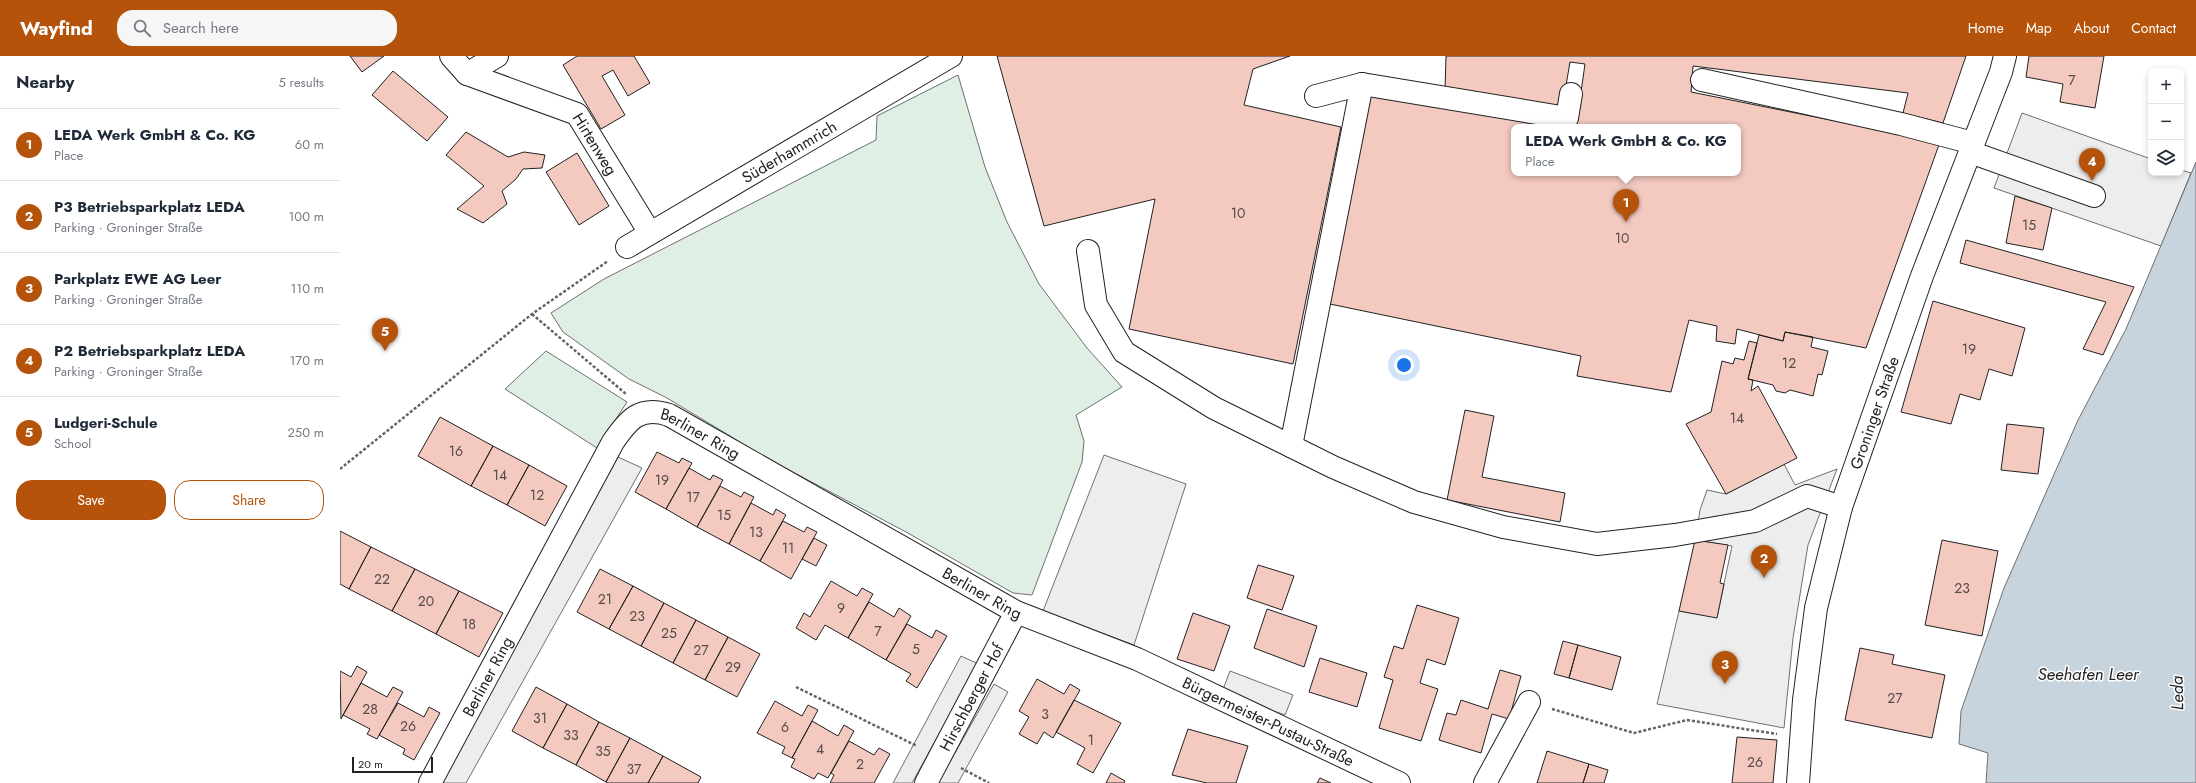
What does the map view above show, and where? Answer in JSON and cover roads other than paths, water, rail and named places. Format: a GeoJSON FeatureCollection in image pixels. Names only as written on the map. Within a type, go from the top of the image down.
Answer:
{"type":"FeatureCollection","features":[{"type":"Feature","properties":{"kind":"street","name":"Hirtenweg"},"geometry":{"type":"LineString","coordinates":[[451,56],[467,74],[577,114],[650,233]]}},
{"type":"Feature","properties":{"kind":"street"},"geometry":{"type":"LineString","coordinates":[[467,74],[497,56]]}},
{"type":"Feature","properties":{"kind":"street","name":"Süderhammrich"},"geometry":{"type":"LineString","coordinates":[[627,247],[951,56]]}},
{"type":"Feature","properties":{"kind":"street","name":"Groninger Straße"},"geometry":{"type":"LineString","coordinates":[[1798,783],[1801,740],[1796,698],[1816,608],[1842,507],[1922,276],[2001,72],[2005,56]]}},
{"type":"Feature","properties":{"kind":"street"},"geometry":{"type":"LineString","coordinates":[[1702,80],[1901,124],[1972,148],[2094,196]]}},
{"type":"Feature","properties":{"kind":"street"},"geometry":{"type":"LineString","coordinates":[[1291,446],[1362,84]]}},
{"type":"Feature","properties":{"kind":"street"},"geometry":{"type":"LineString","coordinates":[[1316,96],[1362,84],[1567,118],[1571,94]]}},
{"type":"Feature","properties":{"kind":"street"},"geometry":{"type":"LineString","coordinates":[[1088,251],[1096,305],[1124,352],[1214,408],[1333,468],[1414,502],[1503,527],[1598,544],[1675,535],[1755,521],[1807,496],[1842,507]]}},
{"type":"Feature","properties":{"kind":"street","name":"Berliner Ring"},"geometry":{"type":"LineString","coordinates":[[430,783],[613,442],[626,422],[646,411],[659,411],[669,415],[1016,612],[1137,659]]}},
{"type":"Feature","properties":{"kind":"street","name":"Hirschberger Hof"},"geometry":{"type":"LineString","coordinates":[[926,783],[1016,612]]}},
{"type":"Feature","properties":{"kind":"street","name":"Bürgermeister-Pustau-Straße"},"geometry":{"type":"LineString","coordinates":[[1137,659],[1398,783]]}},
{"type":"Feature","properties":{"kind":"street"},"geometry":{"type":"LineString","coordinates":[[1485,783],[1529,702]]}},
{"type":"Feature","properties":{"kind":"water","name":"Seehafen Leer"},"geometry":{"type":"Polygon","coordinates":[[[2196,162],[2196,783],[1986,783],[1988,753],[1959,744],[1961,711],[2004,588],[2078,420],[2126,329],[2196,162]]]}},
{"type":"Feature","properties":{"kind":"place","name":"P2 Betriebsparkplatz LEDA"},"geometry":{"type":"Point","coordinates":[2092,181]}},
{"type":"Feature","properties":{"kind":"place","name":"LEDA Werk GmbH & Co. KG"},"geometry":{"type":"Point","coordinates":[1626,222]}},
{"type":"Feature","properties":{"kind":"place","name":"Ludgeri-Schule"},"geometry":{"type":"Point","coordinates":[385,351]}},
{"type":"Feature","properties":{"kind":"place","name":"P3 Betriebsparkplatz LEDA"},"geometry":{"type":"Point","coordinates":[1764,578]}},
{"type":"Feature","properties":{"kind":"place","name":"Parkplatz EWE AG Leer"},"geometry":{"type":"Point","coordinates":[1725,684]}},
{"type":"Feature","properties":{"kind":"water label","name":"Leda"},"geometry":{"type":"Point","coordinates":[2177,693]}}]}
